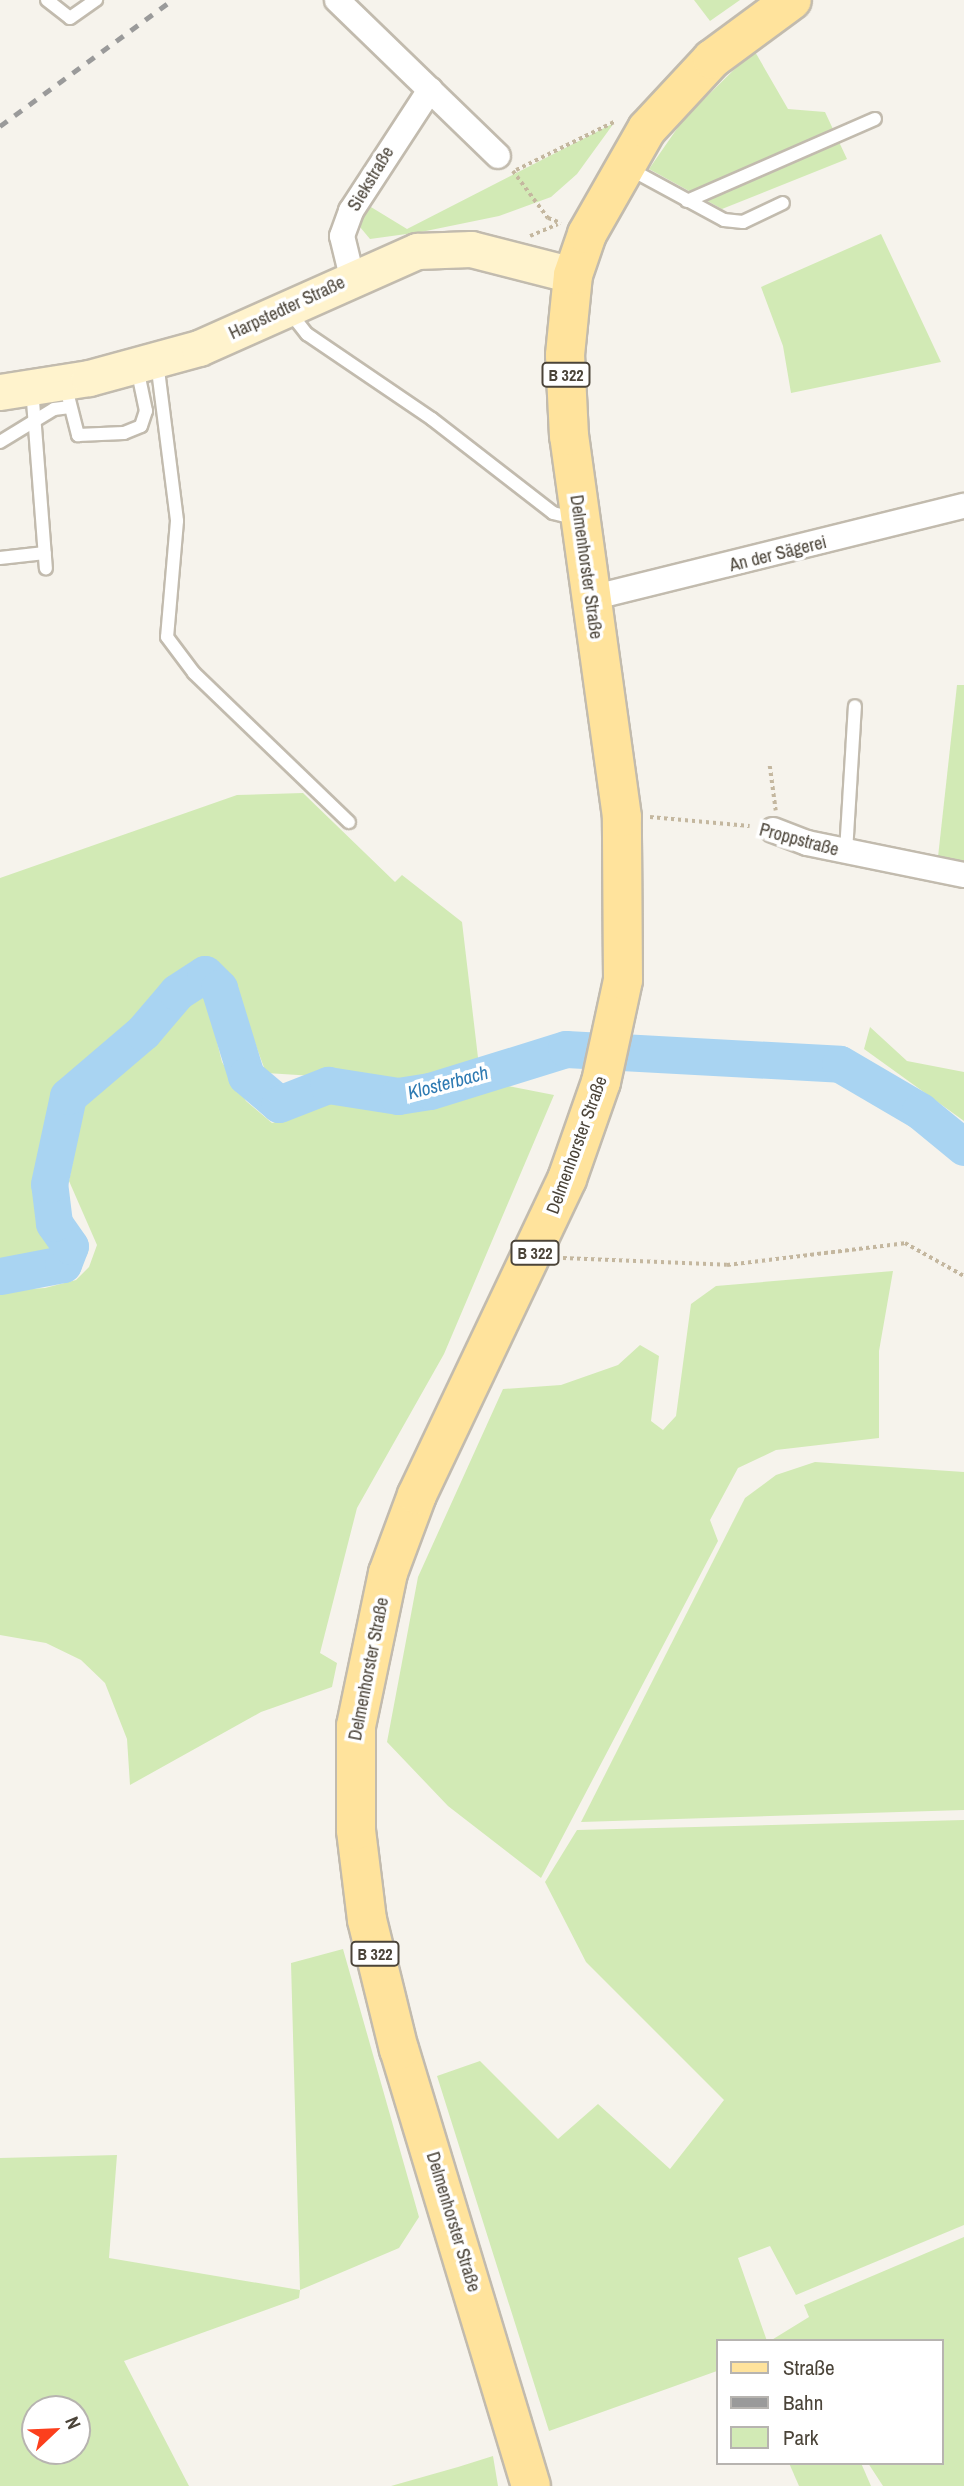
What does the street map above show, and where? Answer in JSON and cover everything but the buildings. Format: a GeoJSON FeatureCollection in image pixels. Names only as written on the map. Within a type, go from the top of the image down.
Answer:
{"type":"FeatureCollection","features":[{"type":"Feature","properties":{"kind":"main road","name":"Delmenhorster Straße"},"geometry":{"type":"LineString","coordinates":[[531,2486],[377,1962],[360,1878],[354,1756],[370,1646],[398,1547],[568,1179],[601,1082],[614,1034],[627,936],[625,855],[579,519],[566,369],[573,275],[623,165],[712,59],[792,0]]}},
{"type":"Feature","properties":{"kind":"street"},"geometry":{"type":"LineString","coordinates":[[337,0],[505,164]]}},
{"type":"Feature","properties":{"kind":"street","name":"Siekstraße"},"geometry":{"type":"LineString","coordinates":[[352,277],[342,236],[351,211],[430,90]]}},
{"type":"Feature","properties":{"kind":"street","name":"Harpstedter Straße"},"geometry":{"type":"LineString","coordinates":[[40,398],[147,364],[288,310],[399,255],[451,248],[573,275]]}},
{"type":"Feature","properties":{"kind":"street","name":"An der Sägerei"},"geometry":{"type":"LineString","coordinates":[[591,598],[964,506]]}},
{"type":"Feature","properties":{"kind":"street","name":"Proppstraße"},"geometry":{"type":"LineString","coordinates":[[774,830],[846,852],[964,875]]}},
{"type":"Feature","properties":{"kind":"lane"},"geometry":{"type":"LineString","coordinates":[[47,0],[70,18],[96,0]]}},
{"type":"Feature","properties":{"kind":"lane"},"geometry":{"type":"LineString","coordinates":[[687,201],[875,119]]}},
{"type":"Feature","properties":{"kind":"lane"},"geometry":{"type":"LineString","coordinates":[[623,165],[687,201],[743,222],[783,203]]}},
{"type":"Feature","properties":{"kind":"lane"},"geometry":{"type":"LineString","coordinates":[[288,310],[307,334],[432,419],[553,513],[579,519]]}},
{"type":"Feature","properties":{"kind":"lane"},"geometry":{"type":"LineString","coordinates":[[40,398],[78,435],[141,426],[146,411],[147,364]]}},
{"type":"Feature","properties":{"kind":"lane"},"geometry":{"type":"LineString","coordinates":[[147,364],[177,521],[167,637],[194,673],[349,822]]}},
{"type":"Feature","properties":{"kind":"lane"},"geometry":{"type":"LineString","coordinates":[[0,442],[40,398]]}},
{"type":"Feature","properties":{"kind":"lane"},"geometry":{"type":"LineString","coordinates":[[40,398],[46,568]]}},
{"type":"Feature","properties":{"kind":"lane"},"geometry":{"type":"LineString","coordinates":[[0,558],[45,553]]}},
{"type":"Feature","properties":{"kind":"lane"},"geometry":{"type":"LineString","coordinates":[[846,852],[856,706]]}},
{"type":"Feature","properties":{"kind":"path"},"geometry":{"type":"LineString","coordinates":[[560,222],[548,218],[505,164],[623,118]]}},
{"type":"Feature","properties":{"kind":"path"},"geometry":{"type":"LineString","coordinates":[[770,766],[776,779],[774,830]]}},
{"type":"Feature","properties":{"kind":"path","name":"Proppstraße"},"geometry":{"type":"LineString","coordinates":[[639,816],[774,830]]}},
{"type":"Feature","properties":{"kind":"path"},"geometry":{"type":"LineString","coordinates":[[562,1246],[557,1258],[727,1265],[905,1243],[964,1276]]}},
{"type":"Feature","properties":{"kind":"green space"},"geometry":{"type":"Polygon","coordinates":[[[694,0],[740,0],[710,21],[694,0]]]}},
{"type":"Feature","properties":{"kind":"green space"},"geometry":{"type":"Polygon","coordinates":[[[754,50],[788,109],[825,112],[847,159],[722,209],[649,169],[683,120],[754,50]]]}},
{"type":"Feature","properties":{"kind":"green space"},"geometry":{"type":"Polygon","coordinates":[[[614,123],[577,174],[551,197],[499,216],[421,232],[370,239],[360,227],[366,204],[407,229],[614,123]]]}},
{"type":"Feature","properties":{"kind":"green space"},"geometry":{"type":"Polygon","coordinates":[[[881,234],[941,362],[791,393],[783,346],[761,287],[881,234]]]}},
{"type":"Feature","properties":{"kind":"green space"},"geometry":{"type":"Polygon","coordinates":[[[957,685],[964,685],[964,862],[938,857],[957,685]]]}},
{"type":"Feature","properties":{"kind":"green space"},"geometry":{"type":"Polygon","coordinates":[[[303,793],[395,882],[402,875],[462,922],[479,1066],[410,1082],[266,1073],[236,991],[217,967],[194,968],[125,1036],[70,1077],[37,1199],[58,1238],[51,1253],[0,1264],[0,878],[237,795],[303,793]]]}},
{"type":"Feature","properties":{"kind":"green space"},"geometry":{"type":"Polygon","coordinates":[[[195,993],[206,997],[222,1062],[246,1101],[272,1123],[333,1102],[399,1112],[498,1084],[554,1095],[444,1354],[357,1508],[320,1653],[337,1663],[332,1687],[261,1712],[130,1785],[127,1739],[105,1683],[81,1660],[46,1643],[0,1635],[0,1291],[45,1288],[76,1280],[89,1267],[97,1245],[69,1181],[83,1107],[195,993]]]}},
{"type":"Feature","properties":{"kind":"green space"},"geometry":{"type":"Polygon","coordinates":[[[870,1027],[907,1061],[964,1072],[964,1121],[864,1049],[870,1027]]]}},
{"type":"Feature","properties":{"kind":"green space"},"geometry":{"type":"Polygon","coordinates":[[[893,1271],[879,1351],[879,1438],[776,1450],[738,1468],[710,1520],[718,1541],[541,1878],[448,1806],[387,1742],[418,1577],[503,1389],[561,1385],[618,1365],[640,1345],[659,1356],[651,1421],[663,1430],[676,1416],[691,1304],[716,1286],[893,1271]]]}},
{"type":"Feature","properties":{"kind":"green space"},"geometry":{"type":"Polygon","coordinates":[[[815,1462],[964,1472],[964,1810],[581,1822],[745,1498],[776,1475],[815,1462]]]}},
{"type":"Feature","properties":{"kind":"green space"},"geometry":{"type":"Polygon","coordinates":[[[964,1820],[964,2225],[796,2295],[770,2246],[738,2258],[766,2339],[716,2339],[716,2371],[549,2431],[437,2076],[480,2061],[558,2139],[598,2104],[670,2169],[724,2100],[586,1962],[545,1882],[577,1830],[964,1820]]]}},
{"type":"Feature","properties":{"kind":"green space"},"geometry":{"type":"Polygon","coordinates":[[[343,1949],[419,2217],[399,2248],[300,2290],[291,1963],[343,1949]]]}},
{"type":"Feature","properties":{"kind":"green space"},"geometry":{"type":"Polygon","coordinates":[[[117,2155],[109,2258],[300,2290],[299,2298],[124,2361],[189,2486],[0,2486],[0,2158],[117,2155]]]}},
{"type":"Feature","properties":{"kind":"green space"},"geometry":{"type":"Polygon","coordinates":[[[964,2237],[964,2486],[883,2486],[869,2465],[943,2465],[943,2339],[773,2339],[809,2317],[804,2305],[964,2237]]]}},
{"type":"Feature","properties":{"kind":"green space"},"geometry":{"type":"Polygon","coordinates":[[[493,2456],[498,2486],[391,2486],[458,2467],[493,2456]]]}},
{"type":"Feature","properties":{"kind":"green space"},"geometry":{"type":"Polygon","coordinates":[[[790,2465],[862,2465],[871,2486],[799,2486],[790,2465]]]}},
{"type":"Feature","properties":{"kind":"waterway","name":"Klosterbach"},"geometry":{"type":"LineString","coordinates":[[0,1276],[63,1264],[70,1246],[54,1223],[49,1184],[68,1096],[143,1032],[177,992],[205,974],[219,988],[246,1076],[279,1104],[328,1085],[398,1096],[430,1091],[566,1049],[840,1064],[920,1111],[964,1147]]}},
{"type":"Feature","properties":{"kind":"railway"},"geometry":{"type":"LineString","coordinates":[[0,126],[172,0]]}}]}
